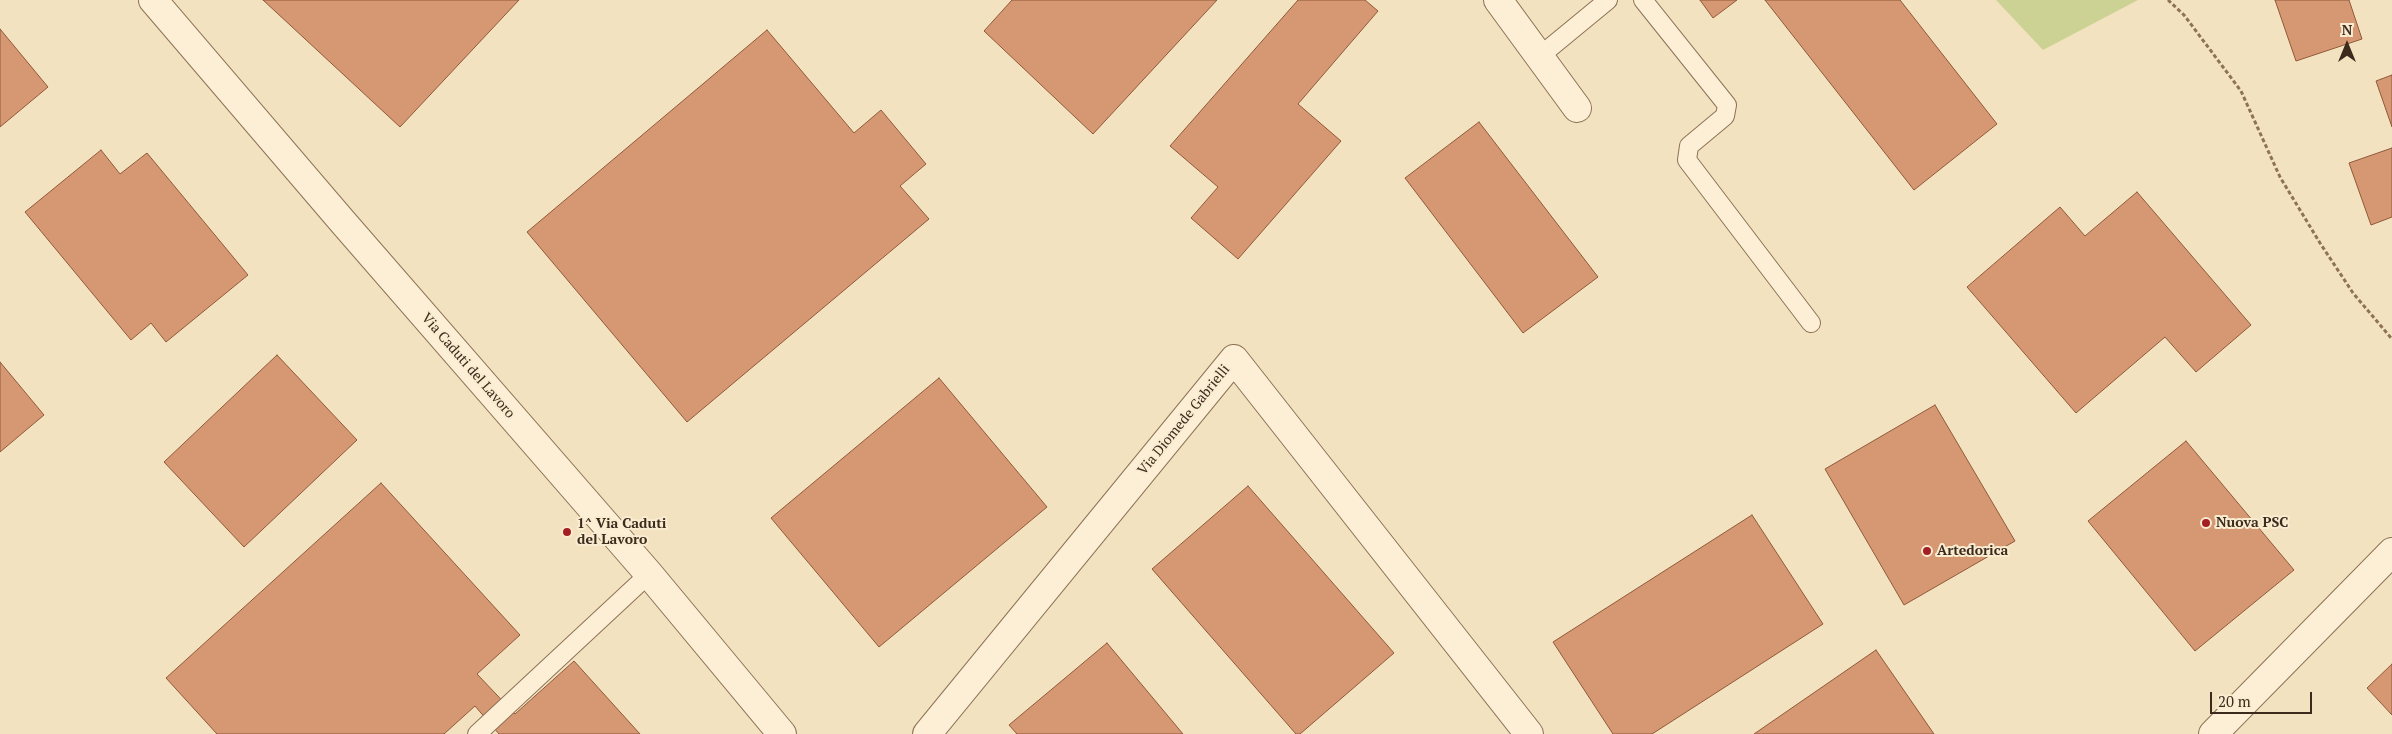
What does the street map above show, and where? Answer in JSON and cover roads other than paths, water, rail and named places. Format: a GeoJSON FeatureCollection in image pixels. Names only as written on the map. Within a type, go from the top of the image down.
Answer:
{"type":"FeatureCollection","features":[{"type":"Feature","properties":{"kind":"street","name":"Via Caduti del Lavoro"},"geometry":{"type":"LineString","coordinates":[[153,0],[649,574],[782,734]]}},
{"type":"Feature","properties":{"kind":"street"},"geometry":{"type":"LineString","coordinates":[[1498,0],[1577,108]]}},
{"type":"Feature","properties":{"kind":"street","name":"Via Diomede Gabrielli"},"geometry":{"type":"LineString","coordinates":[[927,734],[1234,359],[1529,734]]}},
{"type":"Feature","properties":{"kind":"street"},"geometry":{"type":"LineString","coordinates":[[2213,734],[2392,552]]}},
{"type":"Feature","properties":{"kind":"lane"},"geometry":{"type":"LineString","coordinates":[[1540,56],[1608,0]]}},
{"type":"Feature","properties":{"kind":"lane"},"geometry":{"type":"LineString","coordinates":[[1643,0],[1727,105],[1725,116],[1689,146],[1687,160],[1810,323]]}},
{"type":"Feature","properties":{"kind":"lane"},"geometry":{"type":"LineString","coordinates":[[477,734],[649,574]]}},
{"type":"Feature","properties":{"kind":"place","name":"Nuova PSC"},"geometry":{"type":"Point","coordinates":[2206,523]}},
{"type":"Feature","properties":{"kind":"place","name":"1^ Via Caduti del Lavoro"},"geometry":{"type":"Point","coordinates":[567,532]}},
{"type":"Feature","properties":{"kind":"place","name":"Artedorica"},"geometry":{"type":"Point","coordinates":[1927,551]}}]}
